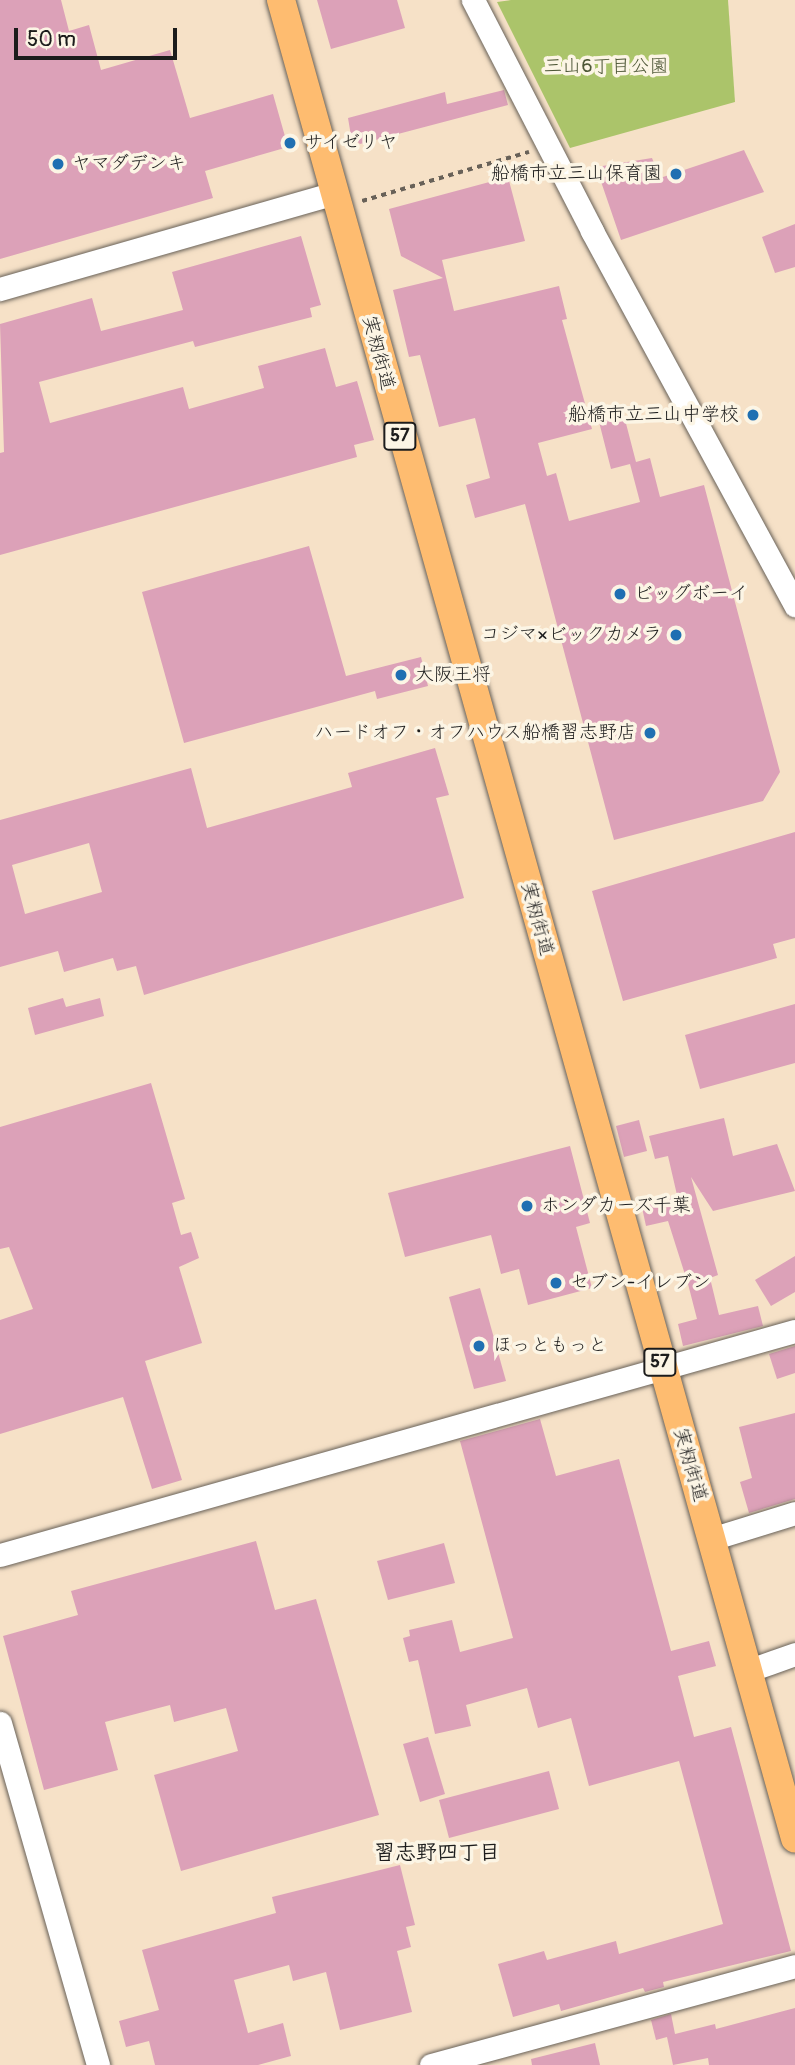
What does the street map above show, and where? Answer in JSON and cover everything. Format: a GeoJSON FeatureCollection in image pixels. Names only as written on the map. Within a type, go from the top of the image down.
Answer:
{"type":"FeatureCollection","features":[{"type":"Feature","properties":{"kind":"main road","name":"実籾街道"},"geometry":{"type":"LineString","coordinates":[[281,0],[348,197],[662,1369],[795,1838]]}},
{"type":"Feature","properties":{"kind":"street"},"geometry":{"type":"LineString","coordinates":[[473,0],[592,231],[795,605]]}},
{"type":"Feature","properties":{"kind":"street"},"geometry":{"type":"LineString","coordinates":[[0,289],[348,197]]}},
{"type":"Feature","properties":{"kind":"street"},"geometry":{"type":"LineString","coordinates":[[0,1555],[795,1331]]}},
{"type":"Feature","properties":{"kind":"street"},"geometry":{"type":"LineString","coordinates":[[711,1539],[795,1513]]}},
{"type":"Feature","properties":{"kind":"street"},"geometry":{"type":"LineString","coordinates":[[747,1671],[795,1654]]}},
{"type":"Feature","properties":{"kind":"street"},"geometry":{"type":"LineString","coordinates":[[0,1723],[98,2065]]}},
{"type":"Feature","properties":{"kind":"street"},"geometry":{"type":"LineString","coordinates":[[430,2065],[795,1966]]}},
{"type":"Feature","properties":{"kind":"path"},"geometry":{"type":"LineString","coordinates":[[348,197],[538,150]]}},
{"type":"Feature","properties":{"kind":"green space","name":"三山6丁目公園"},"geometry":{"type":"Polygon","coordinates":[[[728,0],[735,102],[570,148],[497,2],[728,0]]]}},
{"type":"Feature","properties":{"kind":"building"},"geometry":{"type":"Polygon","coordinates":[[[0,0],[61,0],[69,31],[89,25],[101,70],[170,50],[190,118],[273,94],[288,147],[205,171],[213,198],[0,259],[0,0]]]}},
{"type":"Feature","properties":{"kind":"building"},"geometry":{"type":"Polygon","coordinates":[[[317,0],[397,0],[405,28],[331,49],[317,0]]]}},
{"type":"Feature","properties":{"kind":"building"},"geometry":{"type":"Polygon","coordinates":[[[504,90],[508,105],[360,144],[351,136],[348,118],[445,92],[447,104],[504,90]]]}},
{"type":"Feature","properties":{"kind":"building"},"geometry":{"type":"Polygon","coordinates":[[[744,150],[764,192],[621,240],[596,167],[652,158],[660,178],[744,150]]]}},
{"type":"Feature","properties":{"kind":"building"},"geometry":{"type":"Polygon","coordinates":[[[508,177],[525,241],[442,260],[454,311],[559,286],[567,319],[562,320],[592,429],[538,443],[547,476],[556,473],[569,521],[640,502],[630,464],[611,469],[597,414],[622,408],[636,462],[650,458],[660,497],[704,485],[780,772],[763,801],[614,840],[525,504],[475,518],[466,485],[490,478],[475,418],[439,427],[420,355],[409,357],[393,290],[443,278],[401,256],[389,209],[508,177]]]}},
{"type":"Feature","properties":{"kind":"building"},"geometry":{"type":"Polygon","coordinates":[[[795,224],[795,267],[775,273],[762,237],[795,224]]]}},
{"type":"Feature","properties":{"kind":"building"},"geometry":{"type":"Polygon","coordinates":[[[301,236],[321,305],[310,308],[312,317],[195,347],[193,341],[39,382],[50,423],[183,387],[189,409],[264,388],[258,366],[325,348],[336,387],[357,381],[374,440],[354,445],[357,457],[0,555],[0,453],[4,452],[0,324],[92,298],[101,331],[183,310],[172,272],[301,236]]]}},
{"type":"Feature","properties":{"kind":"building"},"geometry":{"type":"Polygon","coordinates":[[[309,546],[346,676],[421,657],[428,686],[377,699],[375,691],[184,743],[142,592],[309,546]]]}},
{"type":"Feature","properties":{"kind":"building"},"geometry":{"type":"Polygon","coordinates":[[[435,748],[449,795],[436,798],[464,898],[144,995],[136,966],[117,971],[113,958],[64,972],[58,951],[0,967],[0,820],[191,768],[207,828],[352,787],[348,773],[435,748]],[[89,843],[12,865],[25,914],[102,892],[89,843]]]}},
{"type":"Feature","properties":{"kind":"building"},"geometry":{"type":"Polygon","coordinates":[[[795,832],[795,938],[773,944],[777,958],[623,1001],[592,891],[795,832]]]}},
{"type":"Feature","properties":{"kind":"building"},"geometry":{"type":"Polygon","coordinates":[[[63,998],[66,1007],[100,998],[104,1016],[35,1035],[28,1008],[63,998]]]}},
{"type":"Feature","properties":{"kind":"building"},"geometry":{"type":"Polygon","coordinates":[[[795,1004],[795,1063],[700,1089],[685,1035],[795,1004]]]}},
{"type":"Feature","properties":{"kind":"building"},"geometry":{"type":"Polygon","coordinates":[[[151,1083],[185,1199],[172,1203],[181,1235],[191,1232],[199,1258],[179,1267],[202,1343],[145,1361],[182,1480],[152,1489],[123,1397],[0,1434],[0,1320],[33,1309],[9,1247],[0,1249],[0,1127],[151,1083]]]}},
{"type":"Feature","properties":{"kind":"building"},"geometry":{"type":"Polygon","coordinates":[[[724,1118],[733,1156],[777,1144],[795,1191],[713,1211],[691,1177],[718,1275],[710,1278],[719,1315],[758,1306],[763,1326],[683,1346],[678,1324],[697,1319],[688,1284],[668,1221],[646,1226],[641,1203],[677,1195],[668,1156],[655,1159],[649,1136],[724,1118]]]}},
{"type":"Feature","properties":{"kind":"building"},"geometry":{"type":"Polygon","coordinates":[[[639,1120],[647,1151],[624,1157],[616,1126],[639,1120]]]}},
{"type":"Feature","properties":{"kind":"building"},"geometry":{"type":"Polygon","coordinates":[[[570,1146],[590,1223],[576,1227],[592,1288],[528,1305],[519,1269],[501,1274],[491,1235],[405,1257],[388,1193],[570,1146]]]}},
{"type":"Feature","properties":{"kind":"building"},"geometry":{"type":"Polygon","coordinates":[[[795,1256],[795,1292],[771,1306],[755,1280],[795,1256]]]}},
{"type":"Feature","properties":{"kind":"building"},"geometry":{"type":"Polygon","coordinates":[[[480,1288],[506,1381],[474,1389],[449,1297],[480,1288]]]}},
{"type":"Feature","properties":{"kind":"building"},"geometry":{"type":"Polygon","coordinates":[[[795,1346],[795,1373],[777,1379],[769,1354],[795,1346]]]}},
{"type":"Feature","properties":{"kind":"building"},"geometry":{"type":"Polygon","coordinates":[[[795,1413],[795,1499],[749,1513],[740,1482],[752,1478],[739,1427],[795,1413]]]}},
{"type":"Feature","properties":{"kind":"building"},"geometry":{"type":"Polygon","coordinates":[[[540,1419],[556,1476],[619,1459],[671,1651],[709,1641],[716,1666],[678,1676],[694,1737],[731,1727],[791,1951],[663,1982],[664,1987],[645,1992],[643,1988],[561,2011],[559,2004],[513,2017],[498,1964],[544,1951],[547,1960],[616,1941],[619,1954],[723,1924],[679,1761],[589,1786],[571,1718],[538,1728],[527,1688],[466,1705],[471,1726],[435,1734],[418,1660],[409,1662],[403,1638],[410,1636],[409,1630],[452,1620],[460,1652],[513,1638],[460,1441],[540,1419]]]}},
{"type":"Feature","properties":{"kind":"building"},"geometry":{"type":"Polygon","coordinates":[[[256,1541],[275,1610],[316,1599],[379,1815],[181,1871],[154,1775],[238,1751],[226,1708],[174,1722],[170,1705],[105,1722],[118,1770],[44,1790],[3,1636],[78,1615],[71,1591],[256,1541]]]}},
{"type":"Feature","properties":{"kind":"building"},"geometry":{"type":"Polygon","coordinates":[[[444,1543],[455,1583],[388,1600],[377,1561],[444,1543]]]}},
{"type":"Feature","properties":{"kind":"building"},"geometry":{"type":"Polygon","coordinates":[[[428,1737],[445,1794],[420,1802],[403,1744],[428,1737]]]}},
{"type":"Feature","properties":{"kind":"building"},"geometry":{"type":"Polygon","coordinates":[[[549,1771],[559,1809],[449,1838],[439,1800],[549,1771]]]}},
{"type":"Feature","properties":{"kind":"building"},"geometry":{"type":"Polygon","coordinates":[[[400,1865],[415,1925],[406,1927],[411,1947],[397,1951],[412,2012],[340,2030],[326,1972],[293,1981],[289,1965],[234,1980],[248,2033],[283,2023],[291,2056],[258,2065],[155,2065],[149,2041],[126,2047],[119,2021],[159,2010],[142,1950],[276,1913],[272,1897],[400,1865]]]}},
{"type":"Feature","properties":{"kind":"building"},"geometry":{"type":"Polygon","coordinates":[[[795,2008],[795,2065],[709,2065],[708,2058],[673,2065],[667,2037],[656,2040],[651,2020],[671,2014],[675,2034],[715,2024],[716,2029],[795,2008]]]}},
{"type":"Feature","properties":{"kind":"building"},"geometry":{"type":"Polygon","coordinates":[[[595,2043],[600,2065],[532,2065],[531,2059],[595,2043]]]}},
{"type":"Feature","properties":{"kind":"place","name":"サイゼリヤ"},"geometry":{"type":"Point","coordinates":[290,143]}},
{"type":"Feature","properties":{"kind":"place","name":"ヤマダデンキ"},"geometry":{"type":"Point","coordinates":[58,164]}},
{"type":"Feature","properties":{"kind":"place","name":"船橋市立三山保育園"},"geometry":{"type":"Point","coordinates":[676,174]}},
{"type":"Feature","properties":{"kind":"place","name":"船橋市立三山中学校"},"geometry":{"type":"Point","coordinates":[753,415]}},
{"type":"Feature","properties":{"kind":"place","name":"ビッグボーイ"},"geometry":{"type":"Point","coordinates":[620,594]}},
{"type":"Feature","properties":{"kind":"place","name":"コジマ×ビックカメラ"},"geometry":{"type":"Point","coordinates":[676,635]}},
{"type":"Feature","properties":{"kind":"place","name":"大阪王将"},"geometry":{"type":"Point","coordinates":[401,675]}},
{"type":"Feature","properties":{"kind":"place","name":"ハードオフ・オフハウス船橋習志野店"},"geometry":{"type":"Point","coordinates":[650,733]}},
{"type":"Feature","properties":{"kind":"place","name":"ホンダカーズ千葉"},"geometry":{"type":"Point","coordinates":[527,1206]}},
{"type":"Feature","properties":{"kind":"place","name":"セブン-イレブン"},"geometry":{"type":"Point","coordinates":[556,1283]}},
{"type":"Feature","properties":{"kind":"place","name":"ほっともっと"},"geometry":{"type":"Point","coordinates":[479,1346]}},
{"type":"Feature","properties":{"kind":"district","name":"習志野四丁目"},"geometry":{"type":"Point","coordinates":[437,1853]}}]}
